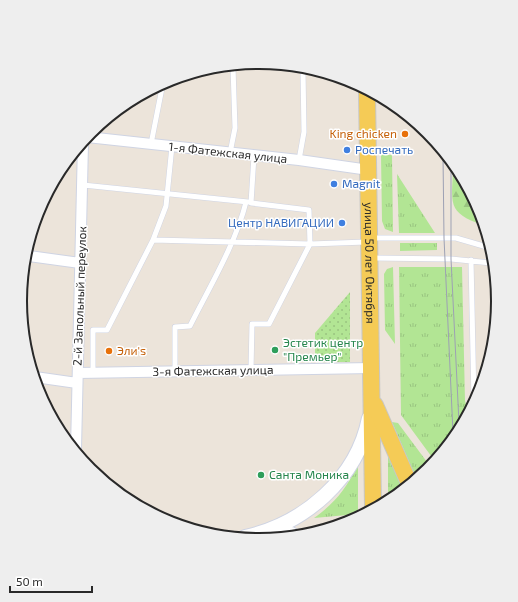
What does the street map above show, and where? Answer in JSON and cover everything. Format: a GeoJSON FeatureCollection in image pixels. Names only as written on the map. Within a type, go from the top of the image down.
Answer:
{"type":"FeatureCollection","features":[{"type":"Feature","properties":{"kind":"main road","name":"улица 50 лет Октября"},"geometry":{"type":"LineString","coordinates":[[368,96],[373,503]]}},
{"type":"Feature","properties":{"kind":"main road"},"geometry":{"type":"LineString","coordinates":[[372,400],[407,479]]}},
{"type":"Feature","properties":{"kind":"main road"},"geometry":{"type":"LineString","coordinates":[[259,533],[285,523],[309,509],[327,494],[341,478],[362,442],[368,423],[372,400]]}},
{"type":"Feature","properties":{"kind":"street","name":"1-я Фатежская улица"},"geometry":{"type":"LineString","coordinates":[[94,138],[299,160],[369,170]]}},
{"type":"Feature","properties":{"kind":"street","name":"2-й Запольный переулок"},"geometry":{"type":"LineString","coordinates":[[76,443],[83,150]]}},
{"type":"Feature","properties":{"kind":"street"},"geometry":{"type":"LineString","coordinates":[[31,256],[80,263]]}},
{"type":"Feature","properties":{"kind":"street","name":"3-я Фатежская улица"},"geometry":{"type":"LineString","coordinates":[[39,377],[77,378],[93,373],[372,368]]}},
{"type":"Feature","properties":{"kind":"lane"},"geometry":{"type":"LineString","coordinates":[[230,153],[235,128],[233,70]]}},
{"type":"Feature","properties":{"kind":"lane"},"geometry":{"type":"LineString","coordinates":[[299,160],[304,132],[303,73]]}},
{"type":"Feature","properties":{"kind":"lane"},"geometry":{"type":"LineString","coordinates":[[151,144],[161,91]]}},
{"type":"Feature","properties":{"kind":"lane"},"geometry":{"type":"LineString","coordinates":[[93,373],[94,330],[107,330],[153,240],[166,206],[172,146]]}},
{"type":"Feature","properties":{"kind":"lane"},"geometry":{"type":"LineString","coordinates":[[175,372],[175,327],[190,326],[232,241],[248,202],[254,156]]}},
{"type":"Feature","properties":{"kind":"lane"},"geometry":{"type":"LineString","coordinates":[[83,185],[248,202],[309,210],[310,244],[269,324],[252,324],[251,370]]}},
{"type":"Feature","properties":{"kind":"lane"},"geometry":{"type":"LineString","coordinates":[[153,240],[310,244],[370,240],[456,238],[484,246]]}},
{"type":"Feature","properties":{"kind":"lane"},"geometry":{"type":"LineString","coordinates":[[371,258],[471,260],[488,263]]}},
{"type":"Feature","properties":{"kind":"lane"},"geometry":{"type":"LineString","coordinates":[[471,260],[474,388]]}},
{"type":"Feature","properties":{"kind":"green space"},"geometry":{"type":"Polygon","coordinates":[[[381,155],[392,155],[393,232],[385,229],[382,221],[381,155]]]}},
{"type":"Feature","properties":{"kind":"green space"},"geometry":{"type":"Polygon","coordinates":[[[453,173],[467,198],[478,223],[471,221],[457,211],[452,198],[453,173]]]}},
{"type":"Feature","properties":{"kind":"green space"},"geometry":{"type":"Polygon","coordinates":[[[397,174],[435,233],[399,233],[397,174]]]}},
{"type":"Feature","properties":{"kind":"green space"},"geometry":{"type":"Polygon","coordinates":[[[400,243],[437,243],[437,250],[400,251],[400,243]]]}},
{"type":"Feature","properties":{"kind":"green space"},"geometry":{"type":"Polygon","coordinates":[[[393,267],[395,344],[385,330],[384,274],[387,269],[393,267]]]}},
{"type":"Feature","properties":{"kind":"green space"},"geometry":{"type":"Polygon","coordinates":[[[399,267],[462,267],[466,405],[452,430],[431,456],[401,415],[399,267]]]}},
{"type":"Feature","properties":{"kind":"green space"},"geometry":{"type":"Polygon","coordinates":[[[350,292],[350,362],[315,362],[315,333],[350,292]]]}},
{"type":"Feature","properties":{"kind":"green space"},"geometry":{"type":"Polygon","coordinates":[[[392,422],[398,423],[426,461],[414,473],[392,422]]]}},
{"type":"Feature","properties":{"kind":"green space"},"geometry":{"type":"Polygon","coordinates":[[[388,454],[402,483],[388,494],[388,454]]]}},
{"type":"Feature","properties":{"kind":"green space"},"geometry":{"type":"Polygon","coordinates":[[[358,465],[358,511],[348,515],[314,518],[334,501],[349,482],[358,465]]]}},
{"type":"Feature","properties":{"kind":"tram line"},"geometry":{"type":"LineString","coordinates":[[443,160],[444,238],[453,429]]}},
{"type":"Feature","properties":{"kind":"tram line"},"geometry":{"type":"LineString","coordinates":[[451,171],[451,259],[459,419]]}},
{"type":"Feature","properties":{"kind":"place","name":"King chicken"},"geometry":{"type":"Point","coordinates":[405,134]}},
{"type":"Feature","properties":{"kind":"place","name":"Роспечать"},"geometry":{"type":"Point","coordinates":[347,150]}},
{"type":"Feature","properties":{"kind":"place","name":"Magnit"},"geometry":{"type":"Point","coordinates":[334,184]}},
{"type":"Feature","properties":{"kind":"place","name":"Центр НАВИГАЦИИ"},"geometry":{"type":"Point","coordinates":[342,223]}},
{"type":"Feature","properties":{"kind":"place","name":"Эстетик центр \"Премьер\""},"geometry":{"type":"Point","coordinates":[275,350]}},
{"type":"Feature","properties":{"kind":"place","name":"Эли's"},"geometry":{"type":"Point","coordinates":[109,351]}},
{"type":"Feature","properties":{"kind":"place","name":"Санта Моника"},"geometry":{"type":"Point","coordinates":[261,475]}}]}
